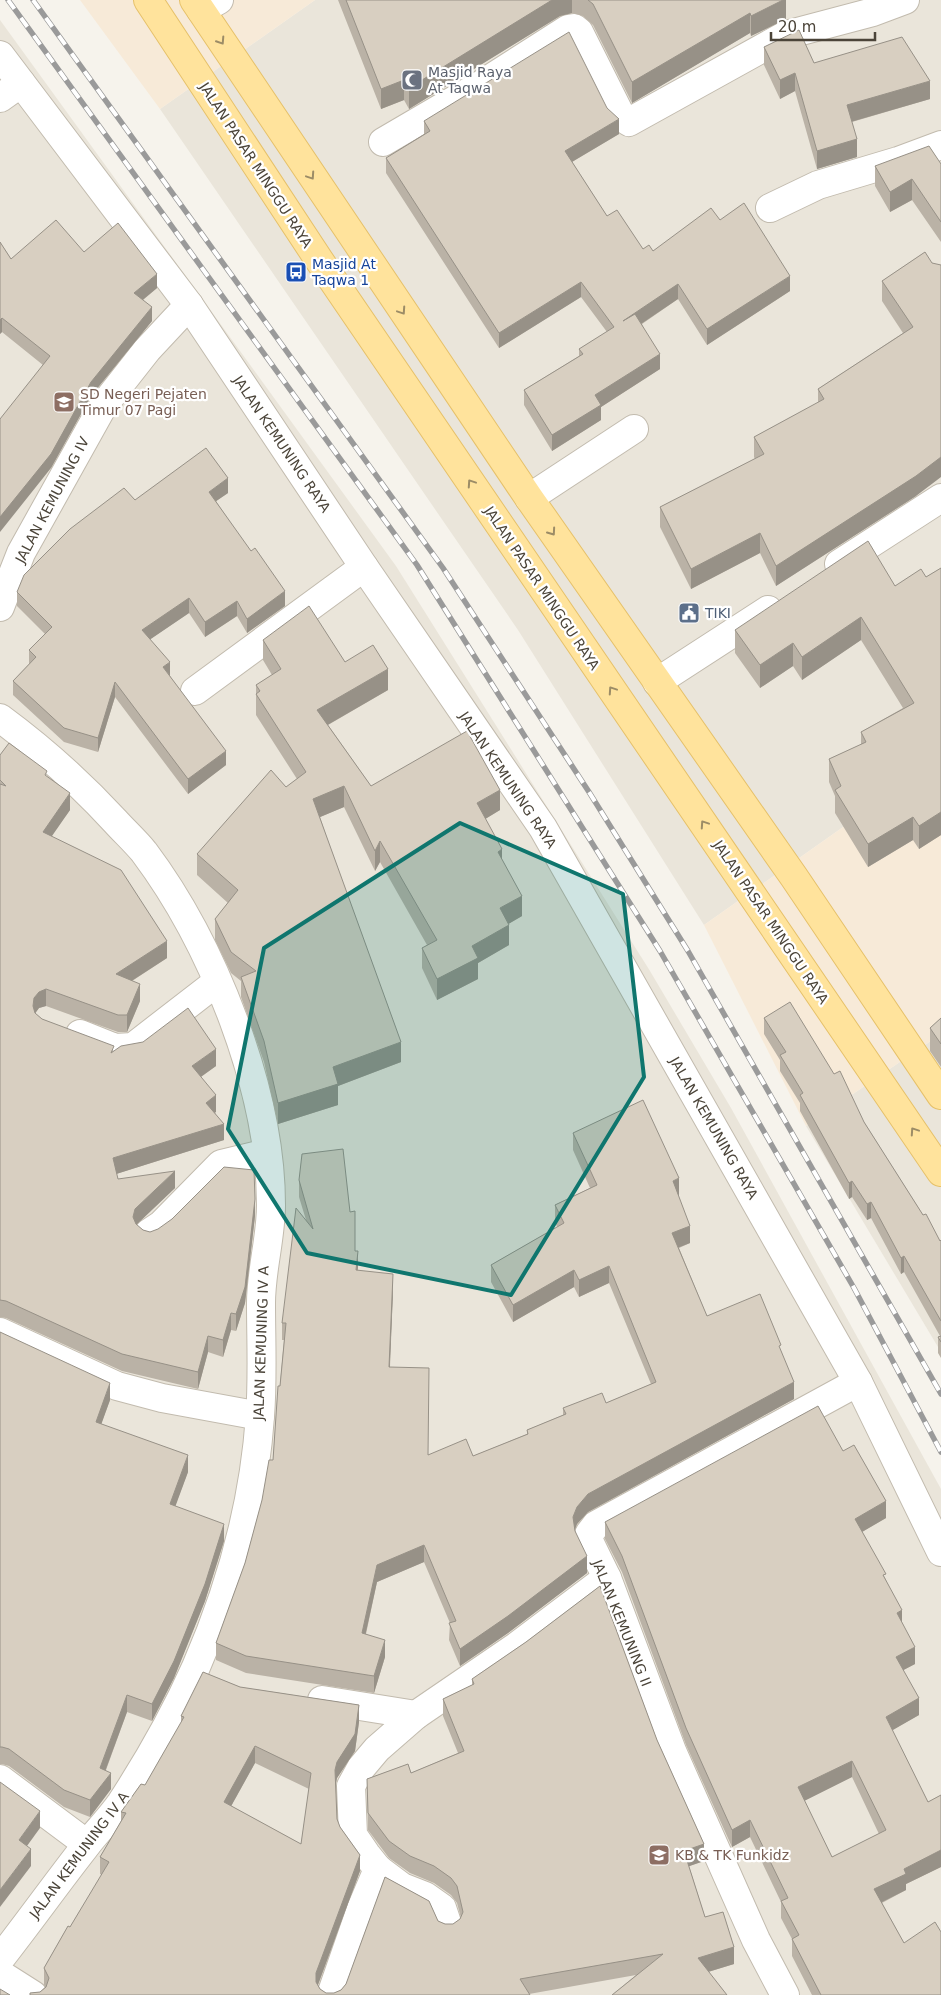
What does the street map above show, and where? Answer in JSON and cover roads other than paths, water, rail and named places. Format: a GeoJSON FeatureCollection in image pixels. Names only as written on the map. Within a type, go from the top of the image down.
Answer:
{"type":"FeatureCollection","features":[{"type":"Feature","properties":{"kind":"main road","name":"JALAN PASAR MINGGU RAYA"},"geometry":{"type":"LineString","coordinates":[[148,0],[318,260],[941,1172]]}},
{"type":"Feature","properties":{"kind":"main road"},"geometry":{"type":"LineString","coordinates":[[208,3],[539,492],[667,676],[794,877],[941,1095]]}},
{"type":"Feature","properties":{"kind":"street"},"geometry":{"type":"LineString","coordinates":[[383,142],[482,84],[538,46],[568,29],[574,28],[579,32],[621,116],[629,122],[786,35],[873,12],[906,0]]}},
{"type":"Feature","properties":{"kind":"street","name":"JALAN KEMUNING RAYA"},"geometry":{"type":"LineString","coordinates":[[0,55],[10,90],[189,305],[364,567],[543,828],[858,1382],[941,1552]]}},
{"type":"Feature","properties":{"kind":"street"},"geometry":{"type":"LineString","coordinates":[[770,208],[818,185],[898,161],[941,145]]}},
{"type":"Feature","properties":{"kind":"street","name":"JALAN KEMUNING IV"},"geometry":{"type":"LineString","coordinates":[[2,601],[21,553],[102,406],[147,350],[189,305]]}},
{"type":"Feature","properties":{"kind":"street"},"geometry":{"type":"LineString","coordinates":[[539,492],[634,429]]}},
{"type":"Feature","properties":{"kind":"street"},"geometry":{"type":"LineString","coordinates":[[822,575],[941,498]]}},
{"type":"Feature","properties":{"kind":"street"},"geometry":{"type":"LineString","coordinates":[[195,691],[364,567]]}},
{"type":"Feature","properties":{"kind":"street"},"geometry":{"type":"LineString","coordinates":[[667,676],[788,597]]}},
{"type":"Feature","properties":{"kind":"street","name":"JALAN KEMUNING IV A"},"geometry":{"type":"LineString","coordinates":[[0,718],[37,745],[88,792],[143,851],[184,915],[217,982],[236,1032],[260,1108],[267,1153],[271,1208],[261,1283],[260,1416],[246,1520],[207,1673],[164,1732],[119,1806],[87,1844],[0,1959]]}},
{"type":"Feature","properties":{"kind":"street"},"geometry":{"type":"LineString","coordinates":[[57,1025],[115,1048],[133,1047],[217,982]]}},
{"type":"Feature","properties":{"kind":"street"},"geometry":{"type":"LineString","coordinates":[[149,1233],[161,1226],[221,1164],[267,1153]]}},
{"type":"Feature","properties":{"kind":"street"},"geometry":{"type":"LineString","coordinates":[[0,1332],[117,1386],[162,1398],[260,1416]]}},
{"type":"Feature","properties":{"kind":"street","name":"JALAN KEMUNING II"},"geometry":{"type":"LineString","coordinates":[[785,1995],[756,1940],[672,1752],[607,1578],[589,1541],[589,1534],[596,1525],[858,1382]]}},
{"type":"Feature","properties":{"kind":"street"},"geometry":{"type":"LineString","coordinates":[[448,1926],[442,1908],[425,1896],[402,1887],[378,1869],[353,1835],[351,1786],[361,1768],[377,1749],[416,1715],[517,1646],[607,1578]]}},
{"type":"Feature","properties":{"kind":"street"},"geometry":{"type":"LineString","coordinates":[[294,1696],[416,1715]]}},
{"type":"Feature","properties":{"kind":"street"},"geometry":{"type":"LineString","coordinates":[[0,1779],[87,1844]]}},
{"type":"Feature","properties":{"kind":"street"},"geometry":{"type":"LineString","coordinates":[[331,1995],[361,1909],[378,1869]]}},
{"type":"Feature","properties":{"kind":"street"},"geometry":{"type":"LineString","coordinates":[[0,1974],[33,1995]]}},
{"type":"Feature","properties":{"kind":"railway"},"geometry":{"type":"LineString","coordinates":[[8,0],[417,565],[660,951],[854,1288],[941,1452]]}},
{"type":"Feature","properties":{"kind":"railway"},"geometry":{"type":"LineString","coordinates":[[33,0],[443,568],[589,792],[688,951],[941,1394]]}},
{"type":"Feature","properties":{"kind":"place","name":"Masjid Raya At Taqwa"},"geometry":{"type":"Point","coordinates":[412,80]}},
{"type":"Feature","properties":{"kind":"place","name":"Masjid At Taqwa 1"},"geometry":{"type":"Point","coordinates":[296,272]}},
{"type":"Feature","properties":{"kind":"place","name":"SD Negeri Pejaten Timur 07 Pagi"},"geometry":{"type":"Point","coordinates":[64,402]}},
{"type":"Feature","properties":{"kind":"place","name":"TIKI"},"geometry":{"type":"Point","coordinates":[689,613]}},
{"type":"Feature","properties":{"kind":"place","name":"KB & TK Funkidz"},"geometry":{"type":"Point","coordinates":[659,1855]}}]}
